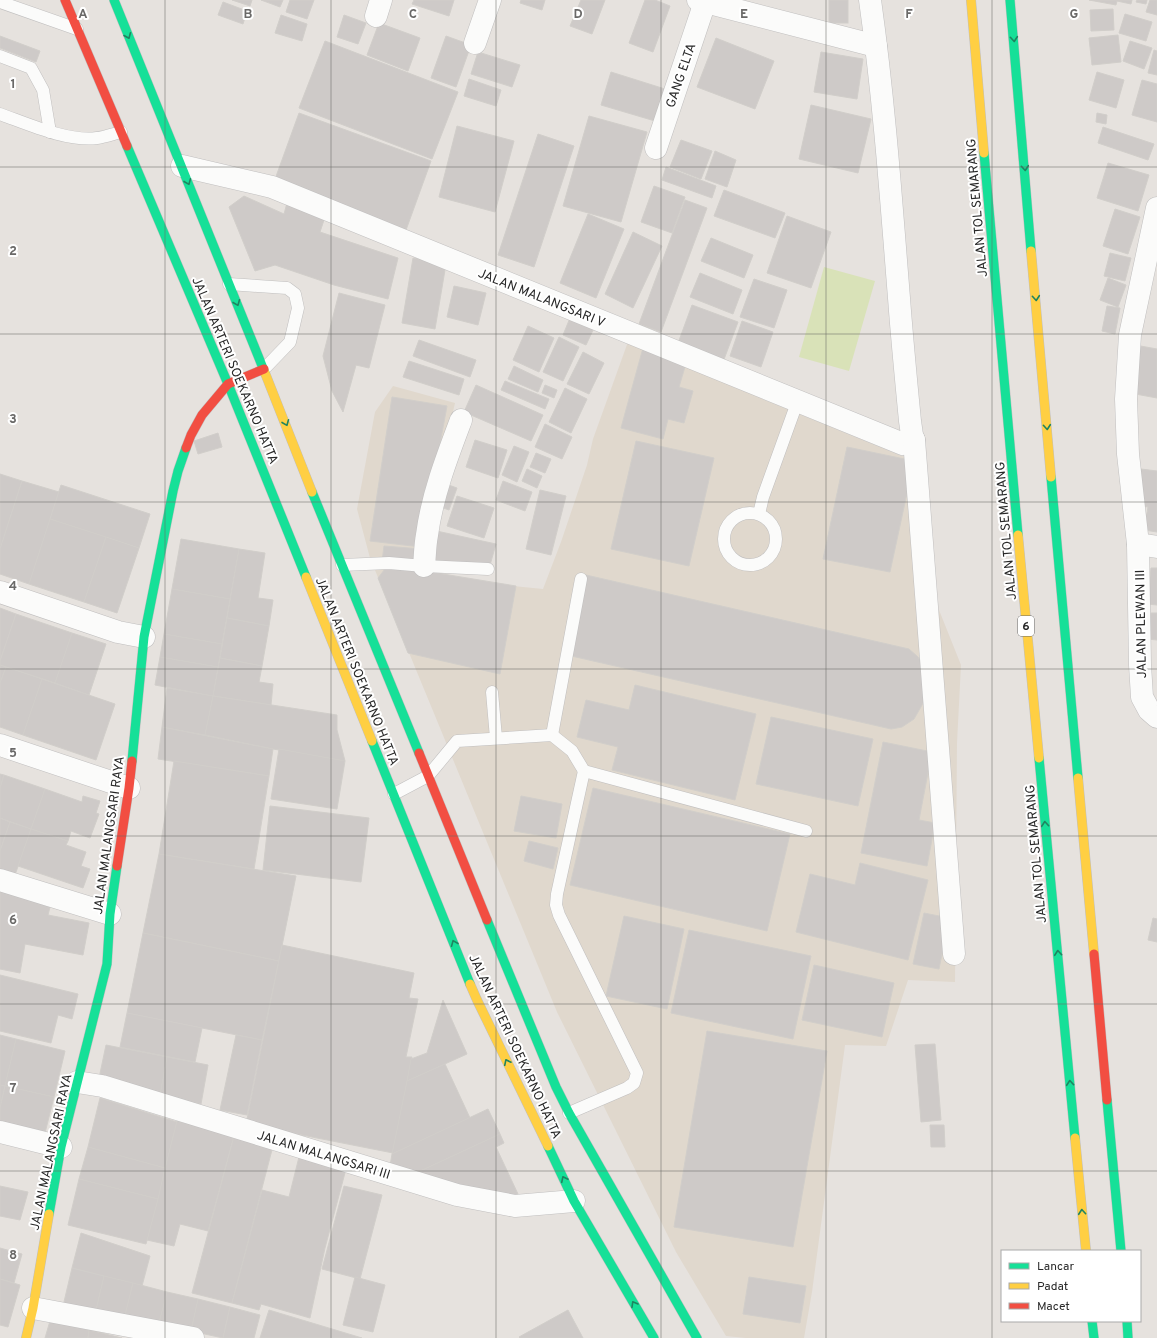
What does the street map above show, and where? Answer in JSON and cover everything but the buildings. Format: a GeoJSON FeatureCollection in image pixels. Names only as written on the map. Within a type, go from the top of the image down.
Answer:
{"type":"FeatureCollection","features":[{"type":"Feature","properties":{"kind":"main road","name":"JALAN ARTERI SOEKARNO HATTA"},"geometry":{"type":"LineString","coordinates":[[65,0],[228,384],[477,1000],[574,1201],[654,1338]]}},
{"type":"Feature","properties":{"kind":"main road","name":"JALAN ARTERI SOEKARNO HATTA"},"geometry":{"type":"LineString","coordinates":[[114,0],[428,776],[556,1087],[569,1113],[697,1338]]}},
{"type":"Feature","properties":{"kind":"main road","name":"JALAN TOL SEMARANG"},"geometry":{"type":"LineString","coordinates":[[971,0],[1015,502],[1086,1250]]}},
{"type":"Feature","properties":{"kind":"main road"},"geometry":{"type":"LineString","coordinates":[[1010,0],[1120,1250]]}},
{"type":"Feature","properties":{"kind":"main road","name":"JALAN MALANGSARI RAYA"},"geometry":{"type":"LineString","coordinates":[[26,1338],[33,1308],[62,1147],[107,964],[110,914],[129,788],[144,637],[166,520],[178,471],[191,435],[202,415],[228,384],[264,368]]}},
{"type":"Feature","properties":{"kind":"main road"},"geometry":{"type":"LineString","coordinates":[[1092,1322],[1094,1338]]}},
{"type":"Feature","properties":{"kind":"main road"},"geometry":{"type":"LineString","coordinates":[[1127,1322],[1128,1338]]}},
{"type":"Feature","properties":{"kind":"street"},"geometry":{"type":"LineString","coordinates":[[475,43],[490,0]]}},
{"type":"Feature","properties":{"kind":"street"},"geometry":{"type":"LineString","coordinates":[[870,0],[886,131],[899,299],[912,435],[906,442],[954,954]]}},
{"type":"Feature","properties":{"kind":"street"},"geometry":{"type":"LineString","coordinates":[[701,1],[876,46]]}},
{"type":"Feature","properties":{"kind":"street","name":"GANG ELTA"},"geometry":{"type":"LineString","coordinates":[[656,148],[701,1]]}},
{"type":"Feature","properties":{"kind":"street","name":"JALAN MALANGSARI V"},"geometry":{"type":"LineString","coordinates":[[182,166],[272,187],[798,400],[906,442]]}},
{"type":"Feature","properties":{"kind":"street","name":"JALAN PLEWAN III"},"geometry":{"type":"LineString","coordinates":[[1157,208],[1130,335],[1126,399],[1128,454],[1148,546],[1140,665],[1142,697],[1149,710],[1157,717]]}},
{"type":"Feature","properties":{"kind":"street"},"geometry":{"type":"LineString","coordinates":[[424,566],[427,535],[433,506],[442,472],[461,420]]}},
{"type":"Feature","properties":{"kind":"street"},"geometry":{"type":"LineString","coordinates":[[0,592],[118,632],[144,637]]}},
{"type":"Feature","properties":{"kind":"street"},"geometry":{"type":"LineString","coordinates":[[0,744],[129,788]]}},
{"type":"Feature","properties":{"kind":"street"},"geometry":{"type":"LineString","coordinates":[[0,880],[110,914]]}},
{"type":"Feature","properties":{"kind":"street","name":"JALAN MALANGSARI III"},"geometry":{"type":"LineString","coordinates":[[77,1082],[102,1086],[457,1195],[514,1206],[574,1201]]}},
{"type":"Feature","properties":{"kind":"street"},"geometry":{"type":"LineString","coordinates":[[0,1132],[62,1147]]}},
{"type":"Feature","properties":{"kind":"street"},"geometry":{"type":"LineString","coordinates":[[33,1308],[193,1338]]}},
{"type":"Feature","properties":{"kind":"lane"},"geometry":{"type":"LineString","coordinates":[[0,2],[77,29]]}},
{"type":"Feature","properties":{"kind":"lane"},"geometry":{"type":"LineString","coordinates":[[0,56],[31,68],[43,90],[50,132]]}},
{"type":"Feature","properties":{"kind":"lane"},"geometry":{"type":"LineString","coordinates":[[0,114],[50,132],[79,138],[91,139],[121,132]]}},
{"type":"Feature","properties":{"kind":"lane"},"geometry":{"type":"LineString","coordinates":[[229,284],[287,288],[295,294],[298,308],[290,342],[264,368]]}},
{"type":"Feature","properties":{"kind":"lane"},"geometry":{"type":"LineString","coordinates":[[758,514],[798,400]]}},
{"type":"Feature","properties":{"kind":"lane"},"geometry":{"type":"LineString","coordinates":[[742,514],[758,514],[772,524],[777,539],[772,555],[759,564],[742,565],[729,555],[724,539],[729,524],[742,514]]}},
{"type":"Feature","properties":{"kind":"lane"},"geometry":{"type":"LineString","coordinates":[[342,564],[389,563],[424,566],[488,568]]}},
{"type":"Feature","properties":{"kind":"lane"},"geometry":{"type":"LineString","coordinates":[[552,735],[580,579]]}},
{"type":"Feature","properties":{"kind":"lane"},"geometry":{"type":"LineString","coordinates":[[492,692],[496,738]]}},
{"type":"Feature","properties":{"kind":"lane"},"geometry":{"type":"LineString","coordinates":[[394,794],[428,776],[457,741],[552,735],[572,751],[584,772],[557,894],[556,905],[559,915],[636,1073],[634,1083],[627,1088],[569,1113]]}},
{"type":"Feature","properties":{"kind":"lane"},"geometry":{"type":"LineString","coordinates":[[584,772],[806,831]]}},
{"type":"Feature","properties":{"kind":"shaded area"},"geometry":{"type":"Polygon","coordinates":[[[629,339],[765,400],[924,465],[927,580],[961,665],[957,743],[955,982],[908,980],[886,1046],[845,1045],[812,1292],[804,1338],[746,1338],[726,1336],[676,1252],[557,1012],[370,558],[357,509],[375,412],[393,386],[455,403],[427,522],[420,577],[543,589],[561,542],[587,465],[593,439],[629,339]]]}},
{"type":"Feature","properties":{"kind":"green space"},"geometry":{"type":"Polygon","coordinates":[[[824,267],[875,281],[849,371],[799,357],[824,267]]]}},
{"type":"Feature","properties":{"kind":"traffic: fast"},"geometry":{"type":"LineString","coordinates":[[114,0],[265,373]]}},
{"type":"Feature","properties":{"kind":"traffic: fast"},"geometry":{"type":"LineString","coordinates":[[1010,0],[1031,251]]}},
{"type":"Feature","properties":{"kind":"traffic: fast"},"geometry":{"type":"LineString","coordinates":[[127,146],[228,384],[306,577]]}},
{"type":"Feature","properties":{"kind":"traffic: fast"},"geometry":{"type":"LineString","coordinates":[[984,153],[1018,535]]}},
{"type":"Feature","properties":{"kind":"traffic: fast"},"geometry":{"type":"LineString","coordinates":[[132,761],[144,637],[173,491],[186,448]]}},
{"type":"Feature","properties":{"kind":"traffic: fast"},"geometry":{"type":"LineString","coordinates":[[1051,477],[1078,778]]}},
{"type":"Feature","properties":{"kind":"traffic: fast"},"geometry":{"type":"LineString","coordinates":[[312,492],[419,753]]}},
{"type":"Feature","properties":{"kind":"traffic: fast"},"geometry":{"type":"LineString","coordinates":[[372,741],[470,984]]}},
{"type":"Feature","properties":{"kind":"traffic: fast"},"geometry":{"type":"LineString","coordinates":[[1039,758],[1075,1138]]}},
{"type":"Feature","properties":{"kind":"traffic: fast"},"geometry":{"type":"LineString","coordinates":[[49,1214],[61,1147],[107,964],[110,914],[117,866]]}},
{"type":"Feature","properties":{"kind":"traffic: fast"},"geometry":{"type":"LineString","coordinates":[[487,920],[556,1087],[569,1113],[697,1338]]}},
{"type":"Feature","properties":{"kind":"traffic: fast"},"geometry":{"type":"LineString","coordinates":[[1107,1100],[1121,1250]]}},
{"type":"Feature","properties":{"kind":"traffic: fast"},"geometry":{"type":"LineString","coordinates":[[548,1146],[574,1201],[654,1338]]}},
{"type":"Feature","properties":{"kind":"traffic: fast"},"geometry":{"type":"LineString","coordinates":[[1092,1322],[1094,1338]]}},
{"type":"Feature","properties":{"kind":"traffic: fast"},"geometry":{"type":"LineString","coordinates":[[1127,1322],[1128,1338]]}},
{"type":"Feature","properties":{"kind":"traffic: slow"},"geometry":{"type":"LineString","coordinates":[[971,0],[984,153]]}},
{"type":"Feature","properties":{"kind":"traffic: slow"},"geometry":{"type":"LineString","coordinates":[[1031,251],[1051,477]]}},
{"type":"Feature","properties":{"kind":"traffic: slow"},"geometry":{"type":"LineString","coordinates":[[265,373],[312,492]]}},
{"type":"Feature","properties":{"kind":"traffic: slow"},"geometry":{"type":"LineString","coordinates":[[1018,535],[1039,758]]}},
{"type":"Feature","properties":{"kind":"traffic: slow"},"geometry":{"type":"LineString","coordinates":[[306,577],[372,741]]}},
{"type":"Feature","properties":{"kind":"traffic: slow"},"geometry":{"type":"LineString","coordinates":[[1078,778],[1094,954]]}},
{"type":"Feature","properties":{"kind":"traffic: slow"},"geometry":{"type":"LineString","coordinates":[[470,984],[548,1146]]}},
{"type":"Feature","properties":{"kind":"traffic: slow"},"geometry":{"type":"LineString","coordinates":[[1075,1138],[1086,1250]]}},
{"type":"Feature","properties":{"kind":"traffic: slow"},"geometry":{"type":"LineString","coordinates":[[26,1338],[33,1308],[49,1214]]}},
{"type":"Feature","properties":{"kind":"traffic: jam"},"geometry":{"type":"LineString","coordinates":[[65,0],[127,146]]}},
{"type":"Feature","properties":{"kind":"traffic: jam"},"geometry":{"type":"LineString","coordinates":[[186,448],[202,415],[228,384],[264,369]]}},
{"type":"Feature","properties":{"kind":"traffic: jam"},"geometry":{"type":"LineString","coordinates":[[419,753],[487,920]]}},
{"type":"Feature","properties":{"kind":"traffic: jam"},"geometry":{"type":"LineString","coordinates":[[117,866],[132,761]]}},
{"type":"Feature","properties":{"kind":"traffic: jam"},"geometry":{"type":"LineString","coordinates":[[1094,954],[1107,1100]]}}]}
